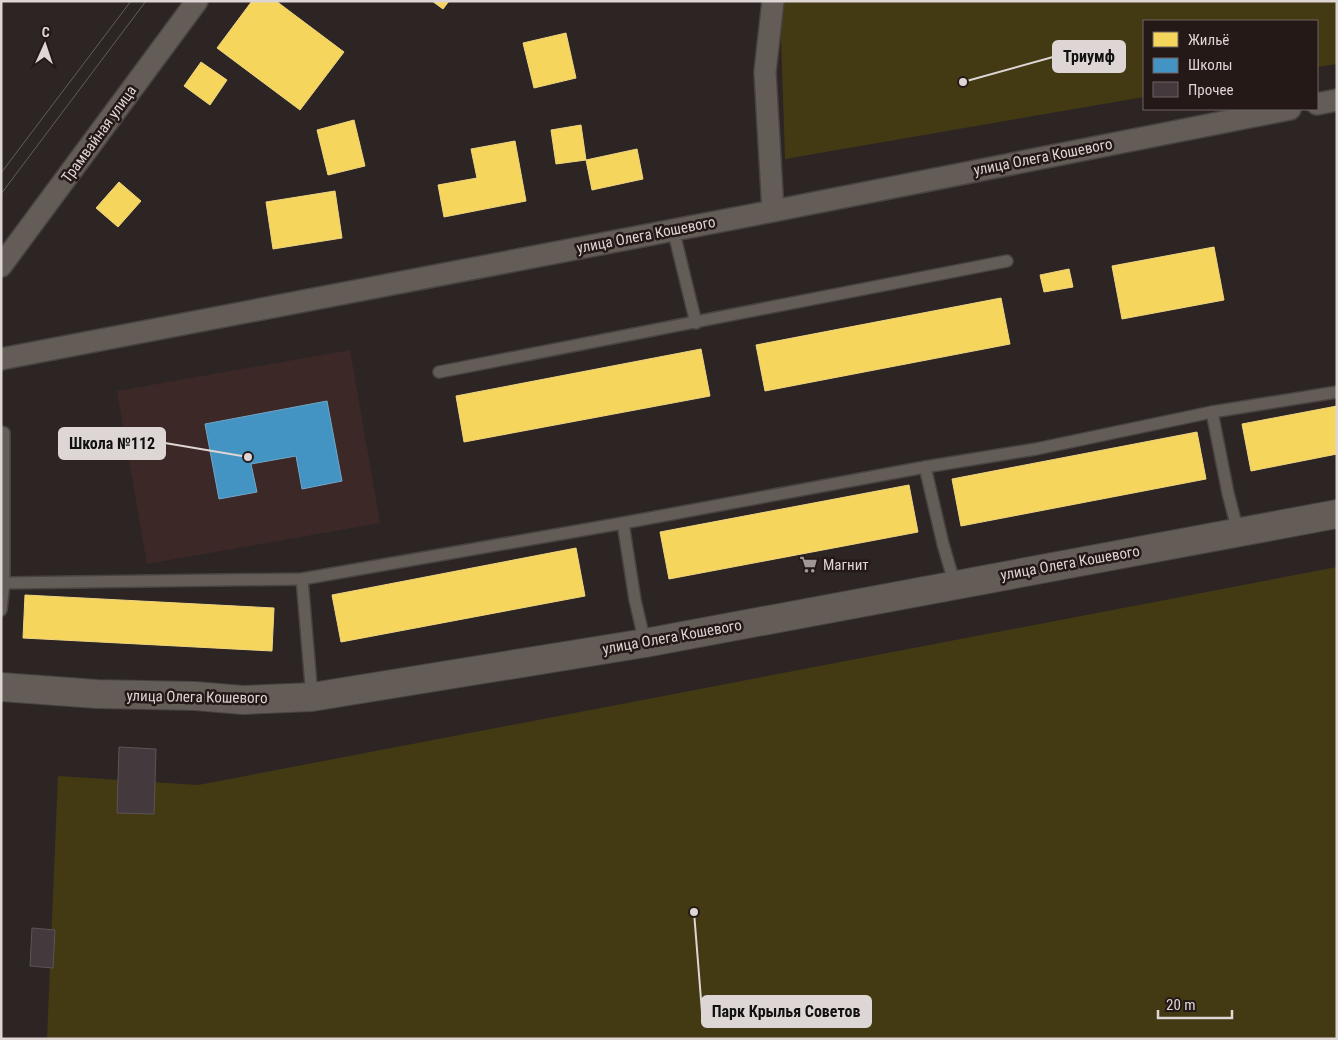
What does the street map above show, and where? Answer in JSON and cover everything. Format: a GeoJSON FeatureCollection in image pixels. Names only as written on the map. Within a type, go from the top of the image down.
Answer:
{"type":"FeatureCollection","features":[{"type":"Feature","properties":{"kind":"street","name":"Трамвайная улица"},"geometry":{"type":"LineString","coordinates":[[1,266],[197,1]]}},
{"type":"Feature","properties":{"kind":"street"},"geometry":{"type":"LineString","coordinates":[[773,1],[765,72],[773,211]]}},
{"type":"Feature","properties":{"kind":"street"},"geometry":{"type":"LineString","coordinates":[[1318,104],[1337,100]]}},
{"type":"Feature","properties":{"kind":"street","name":"улица Олега Кошевого"},"geometry":{"type":"LineString","coordinates":[[1,359],[773,211],[1285,110]]}},
{"type":"Feature","properties":{"kind":"street","name":"улица Олега Кошевого"},"geometry":{"type":"LineString","coordinates":[[1,687],[97,694],[195,696],[243,700],[312,696],[645,643],[1337,514]]}},
{"type":"Feature","properties":{"kind":"lane"},"geometry":{"type":"LineString","coordinates":[[673,229],[696,323]]}},
{"type":"Feature","properties":{"kind":"lane"},"geometry":{"type":"LineString","coordinates":[[439,372],[1007,262]]}},
{"type":"Feature","properties":{"kind":"lane"},"geometry":{"type":"LineString","coordinates":[[4,583],[302,579],[624,523],[925,467],[1036,449],[1212,412],[1337,392]]}},
{"type":"Feature","properties":{"kind":"lane"},"geometry":{"type":"LineString","coordinates":[[1212,412],[1228,493],[1238,532]]}},
{"type":"Feature","properties":{"kind":"lane"},"geometry":{"type":"LineString","coordinates":[[1,432],[4,433],[4,583],[1,610]]}},
{"type":"Feature","properties":{"kind":"lane"},"geometry":{"type":"LineString","coordinates":[[925,467],[943,544],[955,585]]}},
{"type":"Feature","properties":{"kind":"lane"},"geometry":{"type":"LineString","coordinates":[[624,523],[635,600],[645,643]]}},
{"type":"Feature","properties":{"kind":"lane"},"geometry":{"type":"LineString","coordinates":[[302,579],[312,696]]}},
{"type":"Feature","properties":{"kind":"shaded area"},"geometry":{"type":"Polygon","coordinates":[[[781,1],[1337,1],[1337,64],[1318,67],[1318,20],[1143,20],[1143,97],[785,159],[781,1]]]}},
{"type":"Feature","properties":{"kind":"shaded area"},"geometry":{"type":"Polygon","coordinates":[[[350,350],[380,523],[147,564],[117,391],[350,350]]]}},
{"type":"Feature","properties":{"kind":"shaded area"},"geometry":{"type":"Polygon","coordinates":[[[1337,567],[1337,1039],[47,1039],[58,776],[198,785],[1337,567]]]}},
{"type":"Feature","properties":{"kind":"building: Жильё"},"geometry":{"type":"Polygon","coordinates":[[[252,1],[276,1],[344,52],[300,110],[217,48],[252,1]]]}},
{"type":"Feature","properties":{"kind":"building: Жильё"},"geometry":{"type":"Polygon","coordinates":[[[432,1],[449,1],[443,9],[432,1]]]}},
{"type":"Feature","properties":{"kind":"building: Жильё"},"geometry":{"type":"Polygon","coordinates":[[[566,33],[576,78],[534,88],[523,43],[566,33]]]}},
{"type":"Feature","properties":{"kind":"building: Жильё"},"geometry":{"type":"Polygon","coordinates":[[[201,62],[227,80],[210,105],[184,86],[201,62]]]}},
{"type":"Feature","properties":{"kind":"building: Жильё"},"geometry":{"type":"Polygon","coordinates":[[[354,120],[365,166],[328,175],[317,130],[354,120]]]}},
{"type":"Feature","properties":{"kind":"building: Жильё"},"geometry":{"type":"Polygon","coordinates":[[[581,125],[586,160],[556,164],[551,130],[581,125]]]}},
{"type":"Feature","properties":{"kind":"building: Жильё"},"geometry":{"type":"Polygon","coordinates":[[[515,141],[526,201],[444,217],[438,185],[477,178],[471,149],[515,141]]]}},
{"type":"Feature","properties":{"kind":"building: Жильё"},"geometry":{"type":"Polygon","coordinates":[[[637,149],[643,179],[592,190],[586,160],[637,149]]]}},
{"type":"Feature","properties":{"kind":"building: Жильё"},"geometry":{"type":"Polygon","coordinates":[[[119,182],[141,201],[118,227],[96,208],[119,182]]]}},
{"type":"Feature","properties":{"kind":"building: Жильё"},"geometry":{"type":"Polygon","coordinates":[[[335,191],[342,238],[273,249],[266,202],[335,191]]]}},
{"type":"Feature","properties":{"kind":"building: Жильё"},"geometry":{"type":"Polygon","coordinates":[[[1214,247],[1224,300],[1122,319],[1112,266],[1214,247]]]}},
{"type":"Feature","properties":{"kind":"building: Жильё"},"geometry":{"type":"Polygon","coordinates":[[[1069,269],[1073,287],[1044,292],[1040,275],[1069,269]]]}},
{"type":"Feature","properties":{"kind":"building: Жильё"},"geometry":{"type":"Polygon","coordinates":[[[1001,298],[1010,344],[765,391],[756,345],[1001,298]]]}},
{"type":"Feature","properties":{"kind":"building: Жильё"},"geometry":{"type":"Polygon","coordinates":[[[701,349],[710,396],[464,442],[456,396],[701,349]]]}},
{"type":"Feature","properties":{"kind":"building: Жильё"},"geometry":{"type":"Polygon","coordinates":[[[1337,406],[1337,454],[1251,471],[1242,424],[1337,406]]]}},
{"type":"Feature","properties":{"kind":"building: Жильё"},"geometry":{"type":"Polygon","coordinates":[[[1197,432],[1206,479],[961,526],[952,479],[1197,432]]]}},
{"type":"Feature","properties":{"kind":"building: Жильё"},"geometry":{"type":"Polygon","coordinates":[[[909,485],[918,532],[669,579],[660,532],[909,485]]]}},
{"type":"Feature","properties":{"kind":"building: Жильё"},"geometry":{"type":"Polygon","coordinates":[[[576,548],[585,596],[341,642],[332,595],[576,548]]]}},
{"type":"Feature","properties":{"kind":"building: Жильё"},"geometry":{"type":"Polygon","coordinates":[[[25,595],[274,608],[272,651],[23,638],[25,595]]]}},
{"type":"Feature","properties":{"kind":"building: Школы"},"geometry":{"type":"Polygon","coordinates":[[[327,401],[342,481],[302,489],[296,456],[251,464],[257,492],[219,499],[205,424],[327,401]]]}},
{"type":"Feature","properties":{"kind":"building: Прочее"},"geometry":{"type":"Polygon","coordinates":[[[119,747],[156,749],[154,814],[117,813],[119,747]]]}},
{"type":"Feature","properties":{"kind":"building: Прочее"},"geometry":{"type":"Polygon","coordinates":[[[32,928],[55,930],[53,968],[30,966],[32,928]]]}},
{"type":"Feature","properties":{"kind":"tram line"},"geometry":{"type":"LineString","coordinates":[[1,173],[131,1]]}},
{"type":"Feature","properties":{"kind":"tram line"},"geometry":{"type":"LineString","coordinates":[[1,194],[146,1]]}},
{"type":"Feature","properties":{"kind":"place","name":"Триумф"},"geometry":{"type":"Point","coordinates":[963,82]}},
{"type":"Feature","properties":{"kind":"place","name":"Школа №112"},"geometry":{"type":"Point","coordinates":[248,457]}},
{"type":"Feature","properties":{"kind":"place","name":"Магнит"},"geometry":{"type":"Point","coordinates":[809,565]}},
{"type":"Feature","properties":{"kind":"place","name":"Парк Крылья Советов"},"geometry":{"type":"Point","coordinates":[694,912]}}]}
